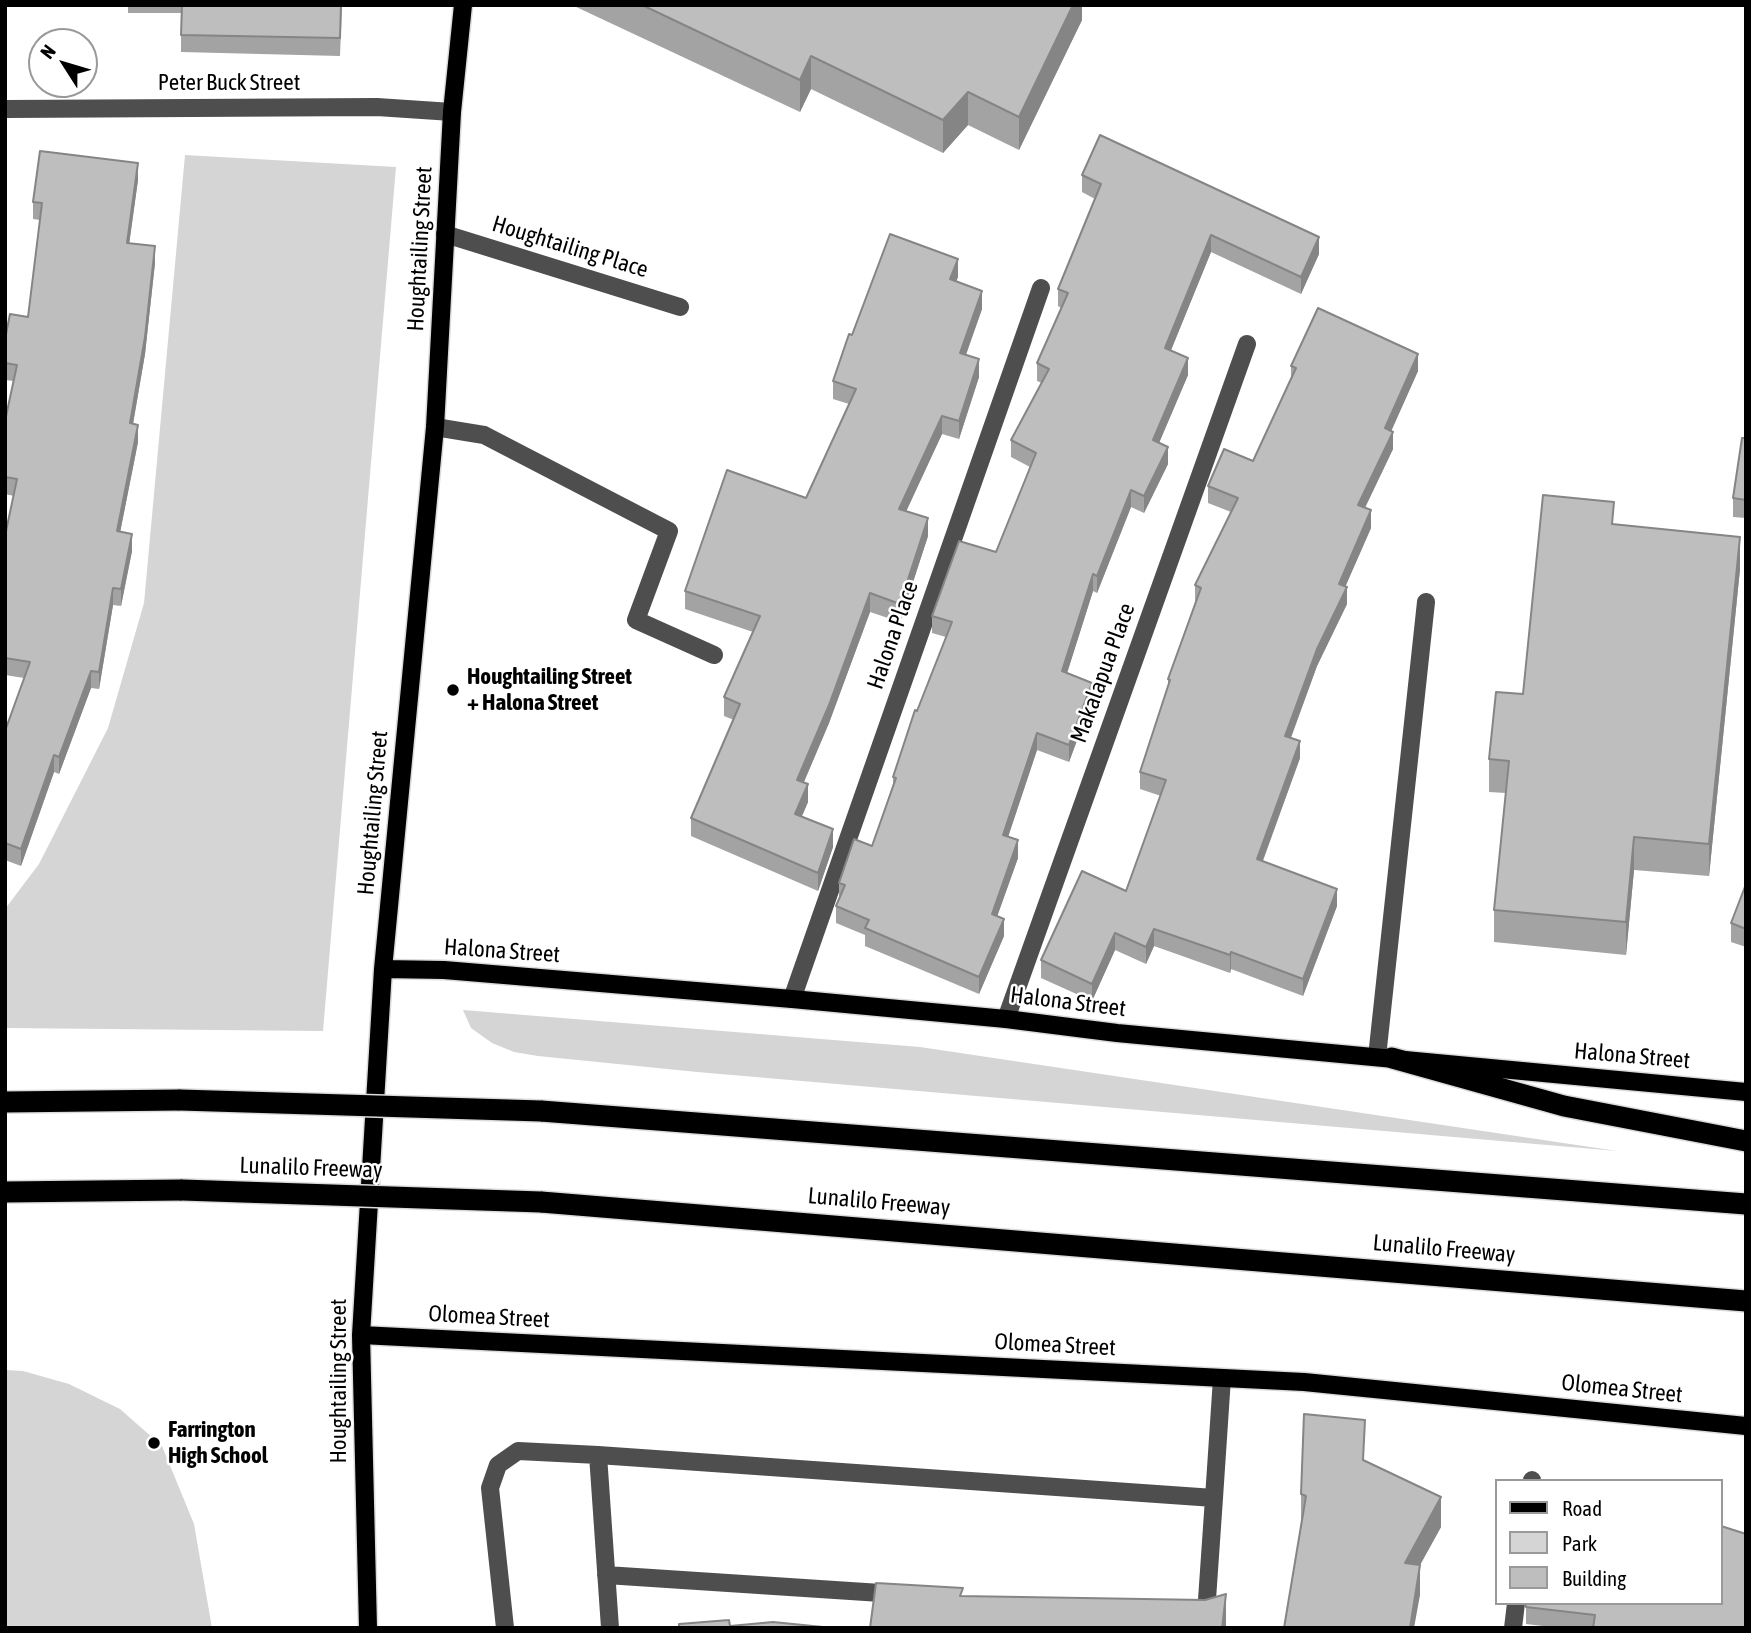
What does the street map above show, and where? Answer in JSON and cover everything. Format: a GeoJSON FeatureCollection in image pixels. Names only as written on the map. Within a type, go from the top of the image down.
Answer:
{"type":"FeatureCollection","features":[{"type":"Feature","properties":{"kind":"highway"},"geometry":{"type":"LineString","coordinates":[[1385,1058],[1564,1106],[1746,1141]]}},
{"type":"Feature","properties":{"kind":"highway"},"geometry":{"type":"LineString","coordinates":[[5,1102],[180,1100],[541,1111],[1746,1204]]}},
{"type":"Feature","properties":{"kind":"highway","name":"Lunalilo Freeway"},"geometry":{"type":"LineString","coordinates":[[5,1192],[182,1190],[541,1202],[1746,1301]]}},
{"type":"Feature","properties":{"kind":"main road","name":"Houghtailing Street"},"geometry":{"type":"LineString","coordinates":[[368,1628],[361,1335],[383,969],[435,426],[452,112],[463,5]]}},
{"type":"Feature","properties":{"kind":"main road","name":"Halona Street"},"geometry":{"type":"LineString","coordinates":[[383,969],[444,970],[1006,1018],[1117,1032],[1746,1092]]}},
{"type":"Feature","properties":{"kind":"main road","name":"Olomea Street"},"geometry":{"type":"LineString","coordinates":[[361,1335],[1304,1382],[1746,1426]]}},
{"type":"Feature","properties":{"kind":"street","name":"Peter Buck Street"},"geometry":{"type":"LineString","coordinates":[[5,109],[377,107],[452,112]]}},
{"type":"Feature","properties":{"kind":"street","name":"Houghtailing Place"},"geometry":{"type":"LineString","coordinates":[[445,234],[680,307]]}},
{"type":"Feature","properties":{"kind":"street","name":"Halona Place"},"geometry":{"type":"LineString","coordinates":[[792,999],[1041,288]]}},
{"type":"Feature","properties":{"kind":"street","name":"Makalapua Place"},"geometry":{"type":"LineString","coordinates":[[1006,1018],[1247,344]]}},
{"type":"Feature","properties":{"kind":"street"},"geometry":{"type":"LineString","coordinates":[[435,426],[484,435],[669,531],[636,620],[714,655]]}},
{"type":"Feature","properties":{"kind":"street"},"geometry":{"type":"LineString","coordinates":[[1385,1058],[1426,602]]}},
{"type":"Feature","properties":{"kind":"street"},"geometry":{"type":"LineString","coordinates":[[1178,1612],[1205,1621],[1222,1378]]}},
{"type":"Feature","properties":{"kind":"street"},"geometry":{"type":"LineString","coordinates":[[505,1628],[490,1488],[498,1465],[518,1451],[1214,1497]]}},
{"type":"Feature","properties":{"kind":"street"},"geometry":{"type":"LineString","coordinates":[[598,1455],[610,1628]]}},
{"type":"Feature","properties":{"kind":"street"},"geometry":{"type":"LineString","coordinates":[[606,1575],[913,1595]]}},
{"type":"Feature","properties":{"kind":"street"},"geometry":{"type":"LineString","coordinates":[[1513,1628],[1516,1605]]}},
{"type":"Feature","properties":{"kind":"green space"},"geometry":{"type":"Polygon","coordinates":[[[185,155],[396,167],[323,1031],[5,1028],[5,909],[39,864],[108,728],[144,603],[185,155]]]}},
{"type":"Feature","properties":{"kind":"green space"},"geometry":{"type":"Polygon","coordinates":[[[463,1010],[920,1047],[1617,1151],[538,1056],[514,1052],[492,1043],[471,1028],[463,1010]]]}},
{"type":"Feature","properties":{"kind":"green space"},"geometry":{"type":"Polygon","coordinates":[[[5,1370],[23,1371],[69,1384],[120,1409],[162,1446],[194,1524],[212,1628],[5,1628],[5,1370]]]}},
{"type":"Feature","properties":{"kind":"building"},"geometry":{"type":"Polygon","coordinates":[[[182,5],[341,5],[340,38],[181,35],[182,5]]]}},
{"type":"Feature","properties":{"kind":"building"},"geometry":{"type":"Polygon","coordinates":[[[642,5],[1073,5],[1019,117],[968,92],[943,120],[811,56],[800,80],[642,5]]]}},
{"type":"Feature","properties":{"kind":"building"},"geometry":{"type":"Polygon","coordinates":[[[1100,135],[1319,237],[1301,277],[1211,235],[1165,348],[1188,358],[1153,440],[1168,447],[1144,496],[1131,490],[1097,576],[1093,574],[1062,671],[1092,683],[1069,745],[1037,733],[1003,835],[1018,840],[992,914],[1004,919],[979,977],[865,928],[869,920],[836,906],[845,885],[839,883],[854,839],[872,846],[896,778],[893,777],[915,710],[917,711],[952,622],[932,616],[959,541],[996,552],[1036,453],[1011,440],[1049,369],[1037,363],[1068,293],[1058,289],[1101,184],[1082,175],[1100,135]]]}},
{"type":"Feature","properties":{"kind":"building"},"geometry":{"type":"Polygon","coordinates":[[[40,151],[138,163],[127,243],[155,246],[145,337],[130,423],[138,425],[117,531],[132,534],[121,589],[113,588],[99,672],[91,671],[59,757],[54,755],[21,849],[5,843],[5,731],[30,662],[5,658],[5,536],[17,479],[5,477],[5,421],[17,365],[5,363],[5,339],[10,314],[28,317],[42,203],[33,202],[40,151]]]}},
{"type":"Feature","properties":{"kind":"building"},"geometry":{"type":"Polygon","coordinates":[[[890,234],[958,259],[950,279],[982,291],[960,353],[979,359],[959,421],[942,416],[899,509],[928,518],[900,604],[870,593],[829,705],[797,780],[808,784],[795,814],[833,829],[818,873],[691,818],[740,704],[724,697],[760,616],[685,591],[727,470],[806,498],[856,389],[833,381],[890,234]]]}},
{"type":"Feature","properties":{"kind":"building"},"geometry":{"type":"Polygon","coordinates":[[[1318,308],[1418,354],[1385,428],[1393,432],[1358,505],[1371,510],[1339,584],[1347,587],[1317,649],[1285,736],[1300,741],[1257,859],[1337,889],[1303,979],[1231,952],[1230,955],[1154,929],[1146,947],[1115,933],[1092,984],[1041,960],[1082,871],[1126,891],[1166,780],[1140,772],[1170,680],[1168,679],[1201,588],[1195,585],[1238,498],[1208,486],[1224,449],[1253,461],[1296,368],[1291,366],[1318,308]]]}},
{"type":"Feature","properties":{"kind":"building"},"geometry":{"type":"Polygon","coordinates":[[[1742,438],[1746,438],[1746,500],[1733,498],[1742,438]]]}},
{"type":"Feature","properties":{"kind":"building"},"geometry":{"type":"Polygon","coordinates":[[[1543,495],[1614,502],[1612,524],[1740,537],[1709,844],[1634,837],[1626,922],[1494,910],[1509,761],[1489,759],[1496,692],[1523,694],[1543,495]]]}},
{"type":"Feature","properties":{"kind":"building"},"geometry":{"type":"Polygon","coordinates":[[[1746,884],[1746,929],[1731,923],[1746,884]]]}},
{"type":"Feature","properties":{"kind":"building"},"geometry":{"type":"Polygon","coordinates":[[[1304,1414],[1365,1420],[1363,1460],[1441,1497],[1405,1563],[1420,1565],[1410,1628],[1284,1628],[1306,1496],[1301,1494],[1304,1414]]]}},
{"type":"Feature","properties":{"kind":"building"},"geometry":{"type":"Polygon","coordinates":[[[1723,1527],[1746,1534],[1746,1628],[1593,1628],[1595,1615],[1526,1607],[1723,1605],[1723,1527]]]}},
{"type":"Feature","properties":{"kind":"building"},"geometry":{"type":"Polygon","coordinates":[[[876,1583],[963,1588],[960,1596],[1205,1600],[1226,1594],[1222,1628],[870,1628],[876,1583]]]}},
{"type":"Feature","properties":{"kind":"building"},"geometry":{"type":"Polygon","coordinates":[[[729,1620],[730,1626],[773,1622],[833,1628],[679,1628],[679,1624],[729,1620]]]}},
{"type":"Feature","properties":{"kind":"place","name":"Houghtailing Street + Halona Street"},"geometry":{"type":"Point","coordinates":[453,690]}},
{"type":"Feature","properties":{"kind":"place","name":"Farrington High School"},"geometry":{"type":"Point","coordinates":[154,1443]}}]}
